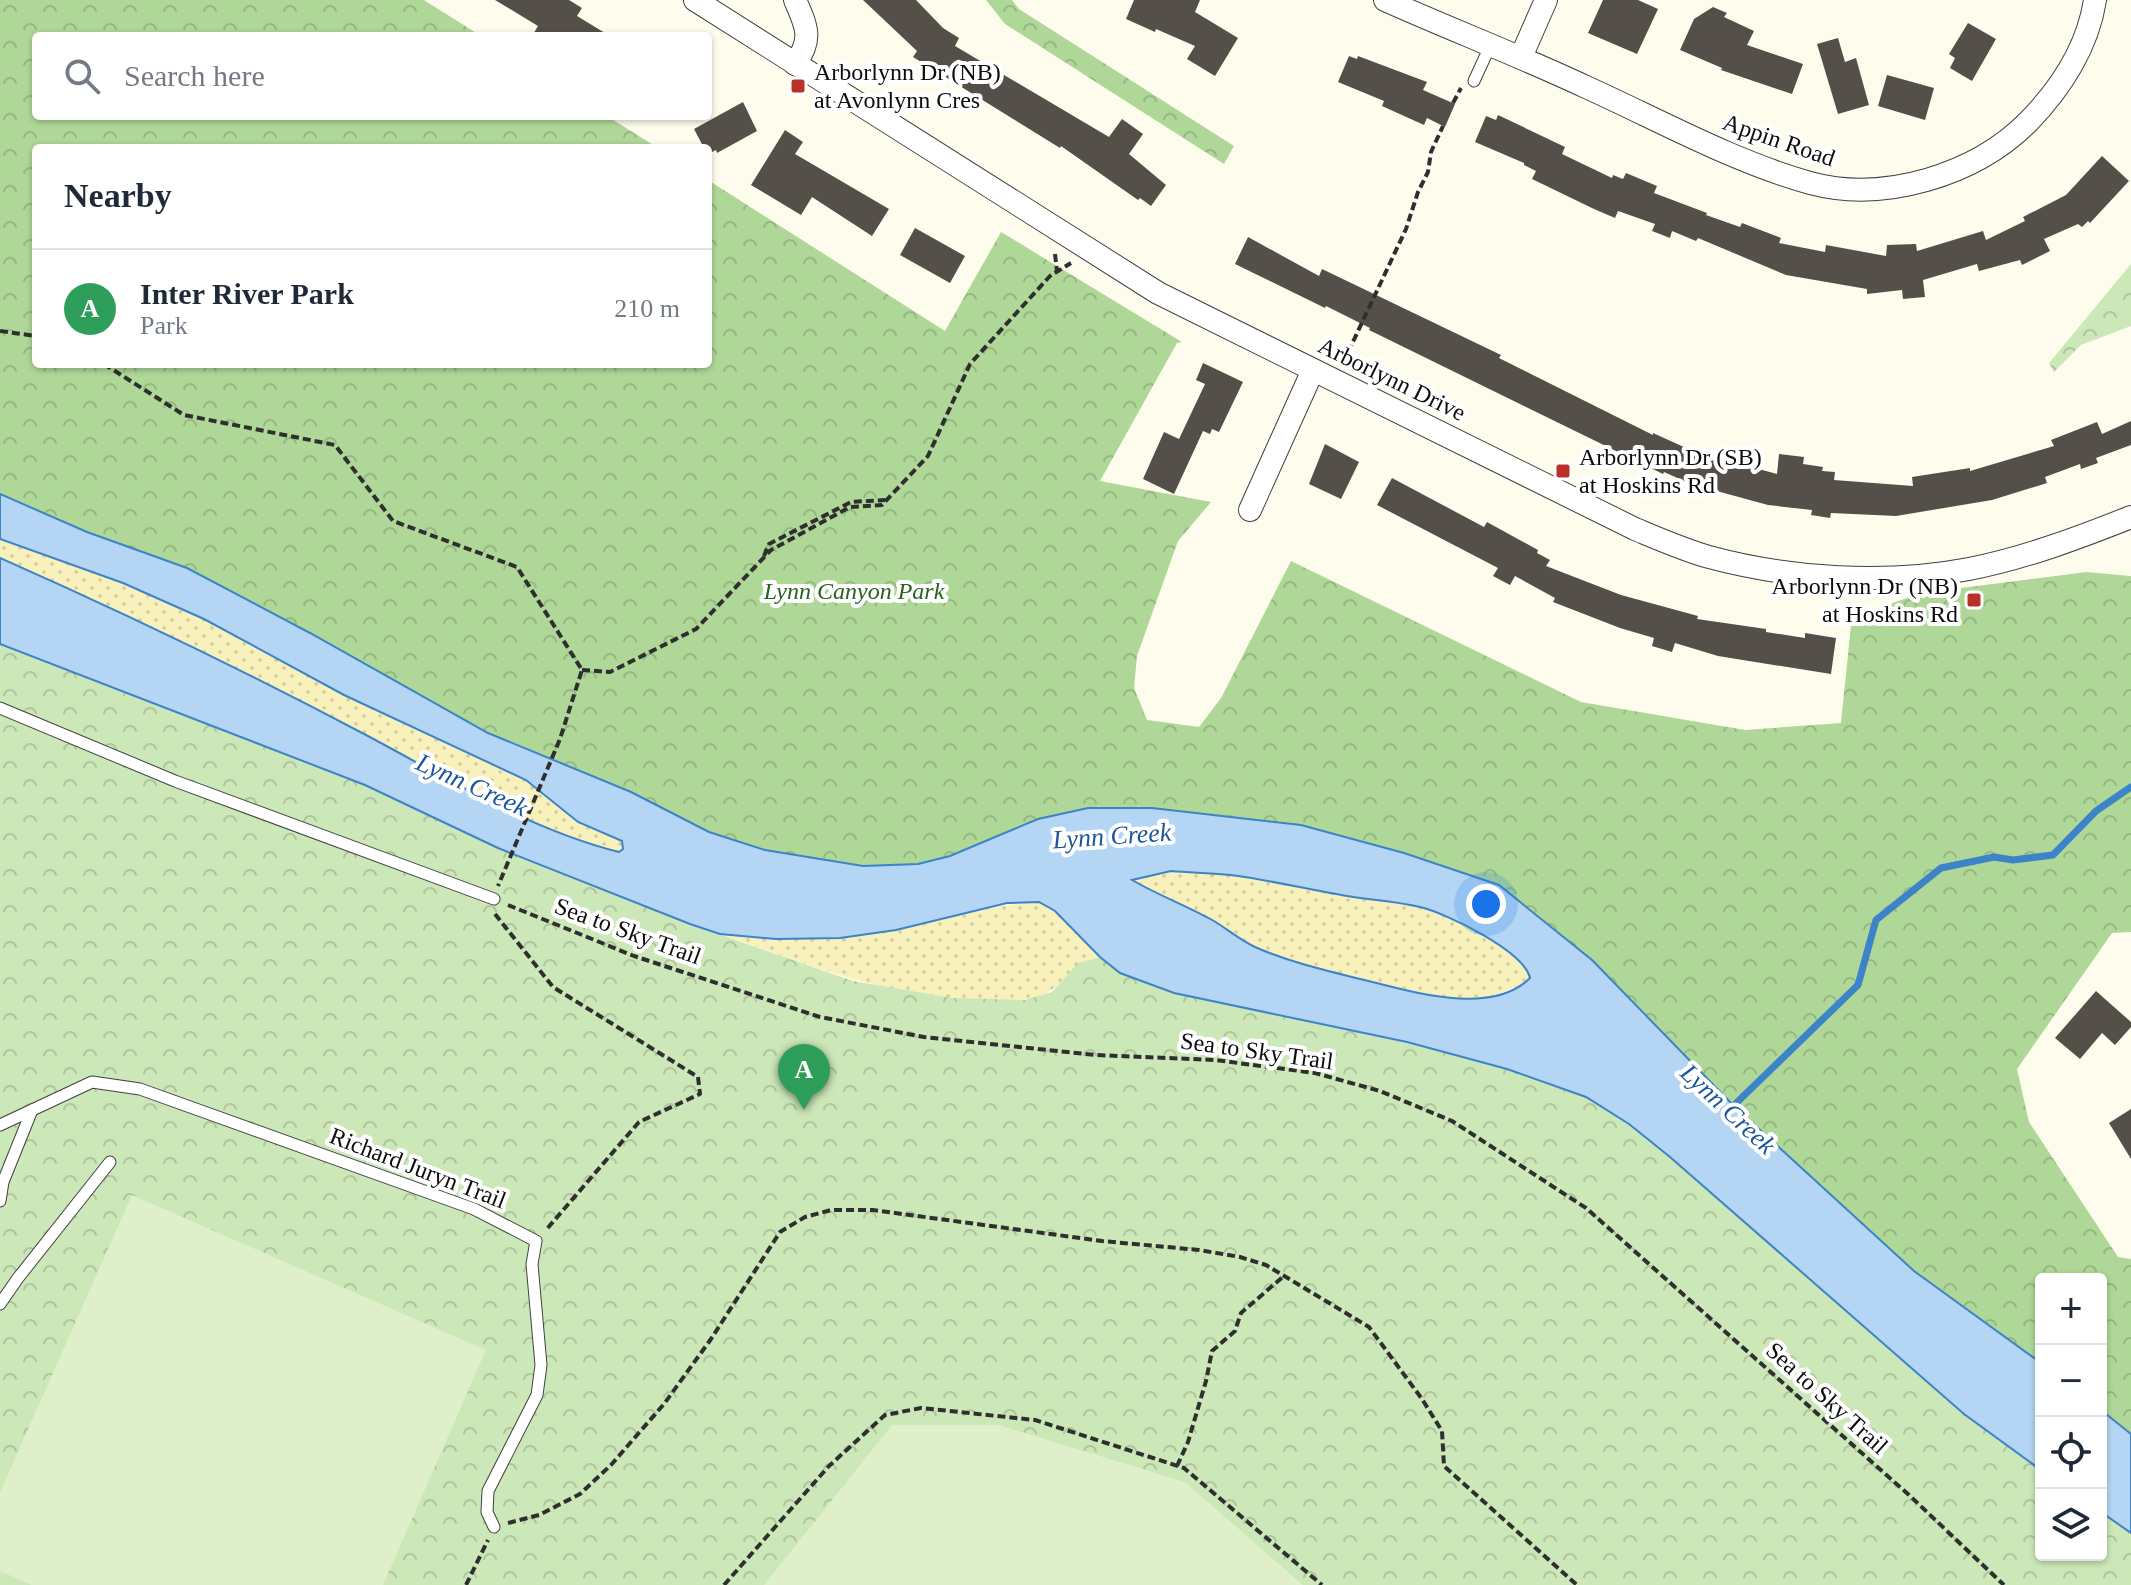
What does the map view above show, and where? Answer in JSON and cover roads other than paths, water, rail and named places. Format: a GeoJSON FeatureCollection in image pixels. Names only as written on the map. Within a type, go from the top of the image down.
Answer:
{"type":"FeatureCollection","features":[{"type":"Feature","properties":{"kind":"street","name":"Arborlynn Drive"},"geometry":{"type":"LineString","coordinates":[[695,0],[1158,293],[1635,529],[1694,552],[1747,566],[1849,577],[1943,573],[1969,569],[2129,524]]}},
{"type":"Feature","properties":{"kind":"street"},"geometry":{"type":"LineString","coordinates":[[795,0],[808,37],[806,49],[795,64]]}},
{"type":"Feature","properties":{"kind":"street","name":"Appin Road"},"geometry":{"type":"LineString","coordinates":[[1385,0],[1521,57],[1742,159],[1812,183],[1845,188],[1875,188],[1935,177],[1995,150],[2046,103],[2063,79],[2081,46],[2095,0]]}},
{"type":"Feature","properties":{"kind":"street"},"geometry":{"type":"LineString","coordinates":[[1521,57],[1546,0]]}},
{"type":"Feature","properties":{"kind":"street"},"geometry":{"type":"LineString","coordinates":[[1250,510],[1313,370]]}},
{"type":"Feature","properties":{"kind":"lane"},"geometry":{"type":"LineString","coordinates":[[1474,81],[1491,44]]}},
{"type":"Feature","properties":{"kind":"lane"},"geometry":{"type":"LineString","coordinates":[[0,708],[175,781],[494,899]]}},
{"type":"Feature","properties":{"kind":"lane","name":"Richard Juryn Trail"},"geometry":{"type":"LineString","coordinates":[[0,1125],[92,1082],[140,1089],[474,1209],[536,1241],[532,1264],[541,1365],[537,1395],[488,1491],[487,1512],[494,1527]]}},
{"type":"Feature","properties":{"kind":"lane"},"geometry":{"type":"LineString","coordinates":[[0,1201],[3,1182],[32,1110]]}},
{"type":"Feature","properties":{"kind":"lane"},"geometry":{"type":"LineString","coordinates":[[1,1303],[110,1162]]}},
{"type":"Feature","properties":{"kind":"lane"},"geometry":{"type":"LineString","coordinates":[[0,1288],[1,1303]]}},
{"type":"Feature","properties":{"kind":"water","name":"Lynn Creek"},"geometry":{"type":"Polygon","coordinates":[[[0,494],[87,532],[187,568],[488,733],[631,792],[709,832],[765,850],[863,866],[918,864],[950,856],[1038,819],[1088,808],[1152,808],[1301,825],[1404,853],[1499,885],[1592,960],[1733,1105],[1914,1271],[2035,1359],[2035,1466],[1964,1414],[1670,1157],[1629,1124],[1586,1097],[1507,1069],[1407,1042],[1174,993],[1120,973],[1055,911],[1039,902],[1007,903],[896,930],[840,938],[776,939],[720,934],[498,848],[365,785],[0,644],[0,558],[231,666],[521,816],[585,842],[619,852],[623,849],[622,841],[578,822],[526,780],[344,695],[204,619],[123,583],[0,539],[0,494]],[[1171,871],[1132,880],[1214,921],[1255,947],[1320,969],[1401,989],[1471,999],[1493,997],[1513,990],[1530,978],[1525,967],[1499,945],[1465,925],[1420,907],[1238,876],[1171,871]]]}},
{"type":"Feature","properties":{"kind":"water"},"geometry":{"type":"Polygon","coordinates":[[[2107,1415],[2131,1434],[2131,1533],[2107,1516],[2107,1415]]]}},
{"type":"Feature","properties":{"kind":"waterway","name":"Lynn Creek"},"geometry":{"type":"LineString","coordinates":[[1728,1111],[1858,985],[1876,920],[1941,868],[1994,857],[2013,860],[2053,855],[2096,811],[2131,787]]}},
{"type":"Feature","properties":{"kind":"place","name":"Arborlynn Dr (NB) at Avonlynn Cres"},"geometry":{"type":"Point","coordinates":[798,86]}},
{"type":"Feature","properties":{"kind":"place","name":"Arborlynn Dr (SB) at Hoskins Rd"},"geometry":{"type":"Point","coordinates":[1563,471]}},
{"type":"Feature","properties":{"kind":"place","name":"Arborlynn Dr (NB) at Hoskins Rd"},"geometry":{"type":"Point","coordinates":[1974,600]}},
{"type":"Feature","properties":{"kind":"place","name":"Inter River Park"},"geometry":{"type":"Point","coordinates":[804,1110]}},
{"type":"Feature","properties":{"kind":"park label","name":"Lynn Canyon Park"},"geometry":{"type":"Point","coordinates":[854,591]}}]}
